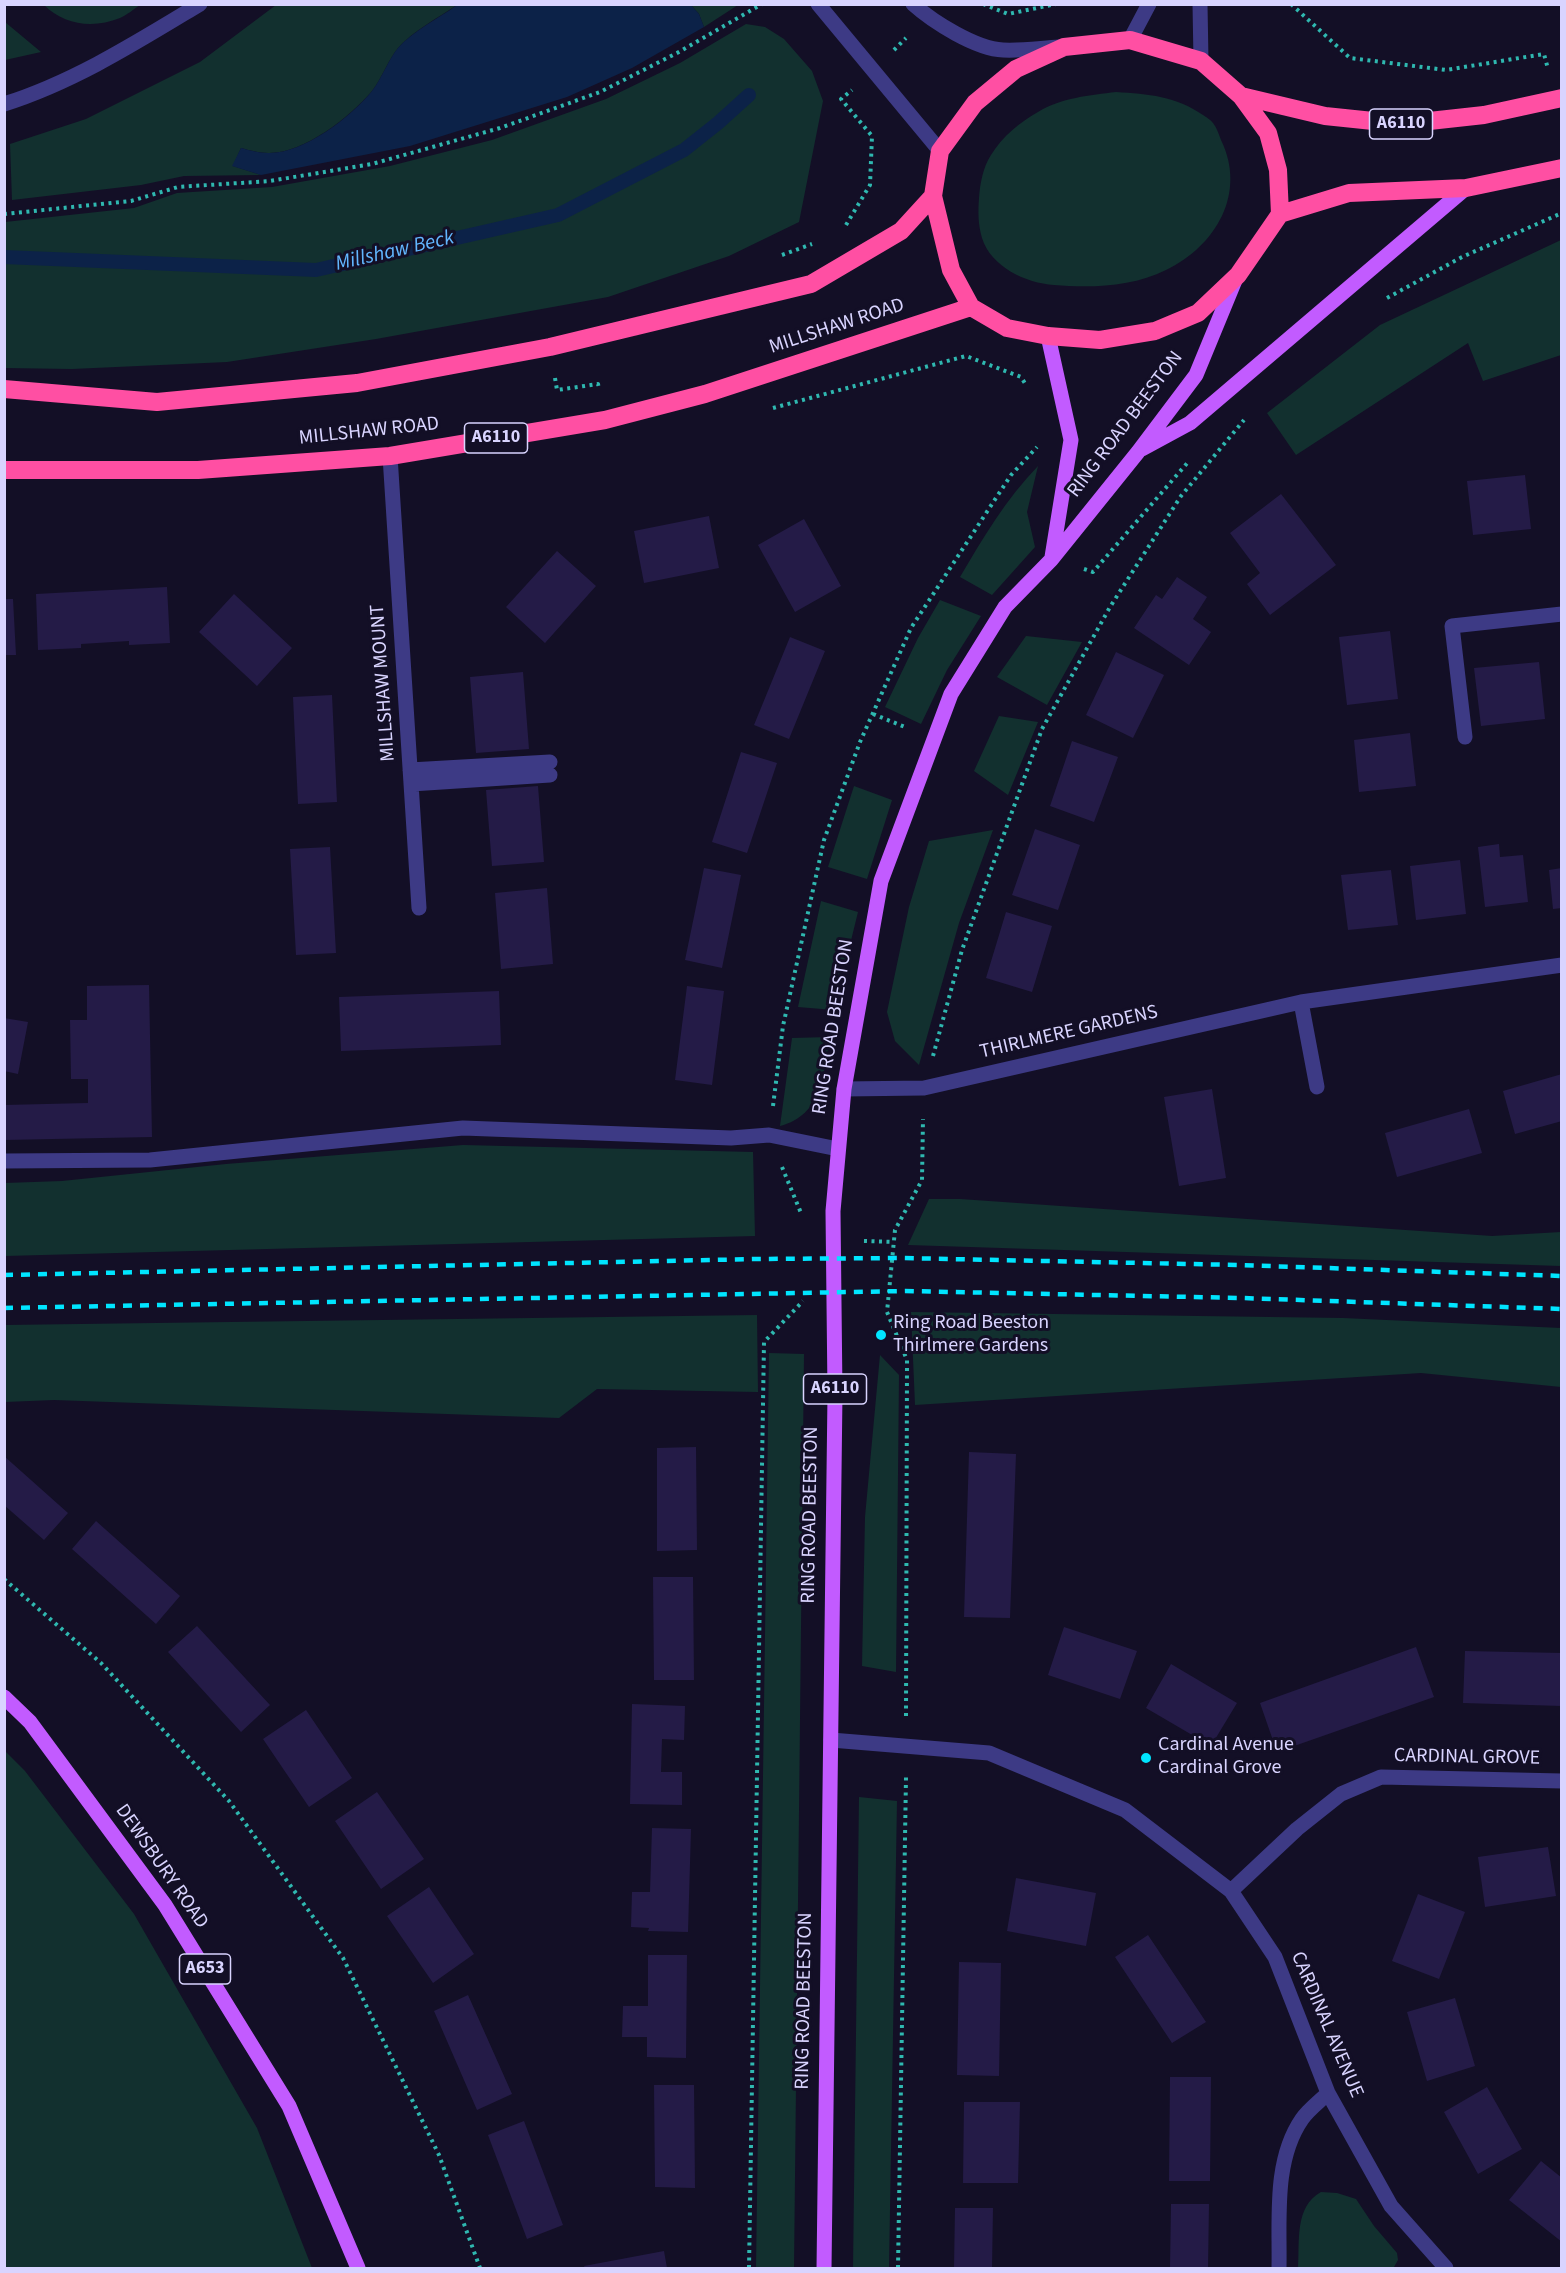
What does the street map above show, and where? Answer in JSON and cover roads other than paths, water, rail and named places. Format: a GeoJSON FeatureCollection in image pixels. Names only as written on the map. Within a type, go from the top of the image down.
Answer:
{"type":"FeatureCollection","features":[{"type":"Feature","properties":{"kind":"highway"},"geometry":{"type":"LineString","coordinates":[[1130,40],[1201,61],[1241,96],[1268,133],[1278,170],[1280,214],[1238,275],[1198,313],[1155,331],[1100,340],[1048,336],[1007,328],[971,307],[951,270],[933,195],[940,151],[975,103],[1016,69],[1064,47],[1130,40]]}},
{"type":"Feature","properties":{"kind":"highway","name":"A6110"},"geometry":{"type":"LineString","coordinates":[[1241,96],[1325,116],[1402,124],[1485,115],[1560,98]]}},
{"type":"Feature","properties":{"kind":"highway"},"geometry":{"type":"LineString","coordinates":[[1280,214],[1349,193],[1466,188],[1562,168]]}},
{"type":"Feature","properties":{"kind":"highway"},"geometry":{"type":"LineString","coordinates":[[4,389],[157,402],[357,383],[550,347],[811,284],[901,231],[933,195]]}},
{"type":"Feature","properties":{"kind":"highway","name":"MILLSHAW ROAD"},"geometry":{"type":"LineString","coordinates":[[4,471],[198,470],[390,456],[616,417],[705,394],[971,307]]}},
{"type":"Feature","properties":{"kind":"main road"},"geometry":{"type":"LineString","coordinates":[[1138,452],[1190,423],[1466,188]]}},
{"type":"Feature","properties":{"kind":"main road","name":"RING ROAD BEESTON"},"geometry":{"type":"LineString","coordinates":[[824,2268],[835,1402],[833,1211],[844,1089],[881,881],[951,694],[1005,607],[1051,560],[1138,452],[1196,375],[1238,275]]}},
{"type":"Feature","properties":{"kind":"main road","name":"RING ROAD BEESTON"},"geometry":{"type":"LineString","coordinates":[[1048,336],[1071,440],[1051,560]]}},
{"type":"Feature","properties":{"kind":"main road","name":"DEWSBURY ROAD"},"geometry":{"type":"LineString","coordinates":[[4,1697],[30,1722],[165,1905],[289,2106],[358,2268]]}},
{"type":"Feature","properties":{"kind":"street"},"geometry":{"type":"LineString","coordinates":[[4,104],[73,76],[121,52],[200,4]]}},
{"type":"Feature","properties":{"kind":"street"},"geometry":{"type":"LineString","coordinates":[[818,4],[940,151]]}},
{"type":"Feature","properties":{"kind":"street"},"geometry":{"type":"LineString","coordinates":[[913,4],[928,17],[963,38],[1001,50],[1064,47]]}},
{"type":"Feature","properties":{"kind":"street"},"geometry":{"type":"LineString","coordinates":[[1130,40],[1149,4]]}},
{"type":"Feature","properties":{"kind":"street"},"geometry":{"type":"LineString","coordinates":[[1200,4],[1201,61]]}},
{"type":"Feature","properties":{"kind":"street","name":"MILLSHAW MOUNT"},"geometry":{"type":"LineString","coordinates":[[390,456],[419,908]]}},
{"type":"Feature","properties":{"kind":"street"},"geometry":{"type":"LineString","coordinates":[[1465,737],[1452,626],[1562,614]]}},
{"type":"Feature","properties":{"kind":"street"},"geometry":{"type":"LineString","coordinates":[[411,777],[550,769]]}},
{"type":"Feature","properties":{"kind":"street","name":"THIRLMERE GARDENS"},"geometry":{"type":"LineString","coordinates":[[844,1089],[924,1088],[1301,1002],[1562,965]]}},
{"type":"Feature","properties":{"kind":"street"},"geometry":{"type":"LineString","coordinates":[[1301,1002],[1317,1087]]}},
{"type":"Feature","properties":{"kind":"street"},"geometry":{"type":"LineString","coordinates":[[4,1161],[150,1160],[463,1128],[730,1138],[769,1135],[838,1149]]}},
{"type":"Feature","properties":{"kind":"street","name":"CARDINAL AVENUE"},"geometry":{"type":"LineString","coordinates":[[831,1740],[989,1753],[1125,1810],[1231,1891],[1275,1957],[1328,2093],[1391,2206],[1446,2268]]}},
{"type":"Feature","properties":{"kind":"street","name":"CARDINAL GROVE"},"geometry":{"type":"LineString","coordinates":[[1231,1891],[1297,1829],[1341,1794],[1381,1778],[1562,1781]]}},
{"type":"Feature","properties":{"kind":"street"},"geometry":{"type":"LineString","coordinates":[[1279,2268],[1281,2174],[1289,2143],[1302,2118],[1328,2093]]}},
{"type":"Feature","properties":{"kind":"water"},"geometry":{"type":"Polygon","coordinates":[[[457,5],[691,5],[699,14],[704,27],[632,68],[567,97],[410,146],[261,175],[232,166],[241,148],[265,153],[282,152],[311,141],[339,122],[372,91],[394,53],[404,42],[457,5]]]}},
{"type":"Feature","properties":{"kind":"waterway","name":"Millshaw Beck"},"geometry":{"type":"LineString","coordinates":[[4,257],[316,270],[558,215],[684,150],[749,95]]}},
{"type":"Feature","properties":{"kind":"railway"},"geometry":{"type":"LineString","coordinates":[[4,1275],[901,1258],[1238,1265],[1562,1276]]}},
{"type":"Feature","properties":{"kind":"railway"},"geometry":{"type":"LineString","coordinates":[[4,1308],[905,1291],[1242,1298],[1562,1309]]}},
{"type":"Feature","properties":{"kind":"place","name":"Ring Road Beeston Thirlmere Gardens"},"geometry":{"type":"Point","coordinates":[881,1335]}},
{"type":"Feature","properties":{"kind":"place","name":"Cardinal Avenue Cardinal Grove"},"geometry":{"type":"Point","coordinates":[1146,1758]}}]}
